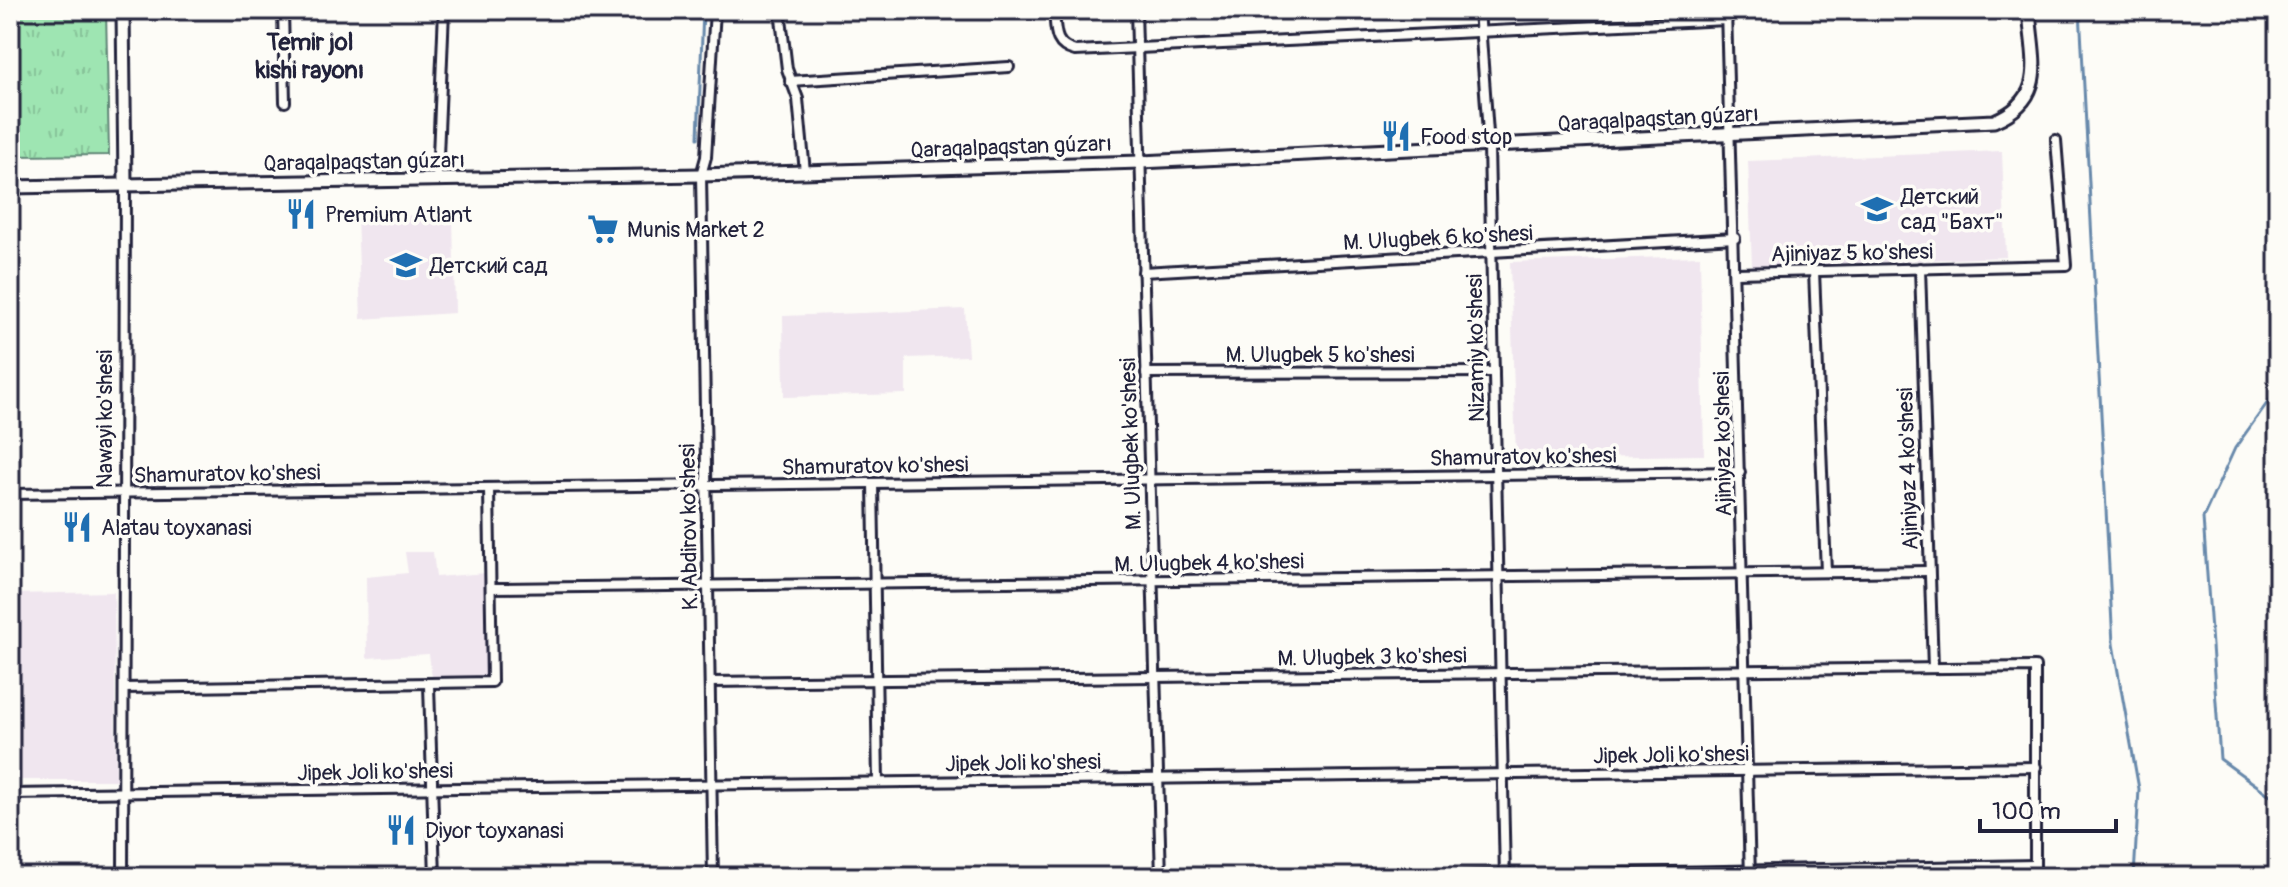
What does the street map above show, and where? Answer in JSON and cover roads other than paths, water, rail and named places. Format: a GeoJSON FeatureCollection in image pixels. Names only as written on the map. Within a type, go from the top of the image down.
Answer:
{"type":"FeatureCollection","features":[{"type":"Feature","properties":{"kind":"street","name":"Nawayi ko'shesi"},"geometry":{"type":"LineString","coordinates":[[123,10],[123,877]]}},
{"type":"Feature","properties":{"kind":"street"},"geometry":{"type":"LineString","coordinates":[[283,10],[285,102]]}},
{"type":"Feature","properties":{"kind":"street"},"geometry":{"type":"LineString","coordinates":[[437,180],[444,10]]}},
{"type":"Feature","properties":{"kind":"street","name":"K. Abdirov ko'shesi"},"geometry":{"type":"LineString","coordinates":[[713,877],[701,175],[706,157],[715,10]]}},
{"type":"Feature","properties":{"kind":"street"},"geometry":{"type":"LineString","coordinates":[[780,10],[790,81],[798,99],[805,172]]}},
{"type":"Feature","properties":{"kind":"street"},"geometry":{"type":"LineString","coordinates":[[1054,10],[1056,37],[1067,49],[1137,48],[1726,15]]}},
{"type":"Feature","properties":{"kind":"street","name":"M. Ulugbek ko'shesi"},"geometry":{"type":"LineString","coordinates":[[1136,10],[1161,877]]}},
{"type":"Feature","properties":{"kind":"street","name":"Nizamiy ko'shesi"},"geometry":{"type":"LineString","coordinates":[[1479,10],[1489,147],[1505,876]]}},
{"type":"Feature","properties":{"kind":"street","name":"Qaraqalpaqstan gúzarı"},"geometry":{"type":"LineString","coordinates":[[10,187],[701,175],[1141,162],[1994,121],[2012,113],[2030,94],[2034,76],[2029,10]]}},
{"type":"Feature","properties":{"kind":"street","name":"Ajiniyaz ko'shesi"},"geometry":{"type":"LineString","coordinates":[[1726,15],[1736,273],[1750,874]]}},
{"type":"Feature","properties":{"kind":"street"},"geometry":{"type":"LineString","coordinates":[[790,81],[1009,67]]}},
{"type":"Feature","properties":{"kind":"street","name":"Ajiniyaz 5 ko'shesi"},"geometry":{"type":"LineString","coordinates":[[1736,273],[2066,265],[2056,140]]}},
{"type":"Feature","properties":{"kind":"street","name":"M. Ulugbek 6 ko'shesi"},"geometry":{"type":"LineString","coordinates":[[1143,272],[1735,238]]}},
{"type":"Feature","properties":{"kind":"street","name":"Ajiniyaz 4 ko'shesi"},"geometry":{"type":"LineString","coordinates":[[1920,268],[1933,668]]}},
{"type":"Feature","properties":{"kind":"street"},"geometry":{"type":"LineString","coordinates":[[1814,271],[1826,572]]}},
{"type":"Feature","properties":{"kind":"street","name":"M. Ulugbek 5 ko'shesi"},"geometry":{"type":"LineString","coordinates":[[1146,373],[1494,372]]}},
{"type":"Feature","properties":{"kind":"street","name":"Shamuratov ko'shesi"},"geometry":{"type":"LineString","coordinates":[[10,494],[1740,472]]}},
{"type":"Feature","properties":{"kind":"street"},"geometry":{"type":"LineString","coordinates":[[873,483],[878,782]]}},
{"type":"Feature","properties":{"kind":"street"},"geometry":{"type":"LineString","coordinates":[[124,688],[492,682],[489,488]]}},
{"type":"Feature","properties":{"kind":"street","name":"M. Ulugbek 4 ko'shesi"},"geometry":{"type":"LineString","coordinates":[[491,588],[1928,571]]}},
{"type":"Feature","properties":{"kind":"street","name":"M. Ulugbek 3 ko'shesi"},"geometry":{"type":"LineString","coordinates":[[710,682],[2035,667],[2036,767]]}},
{"type":"Feature","properties":{"kind":"street"},"geometry":{"type":"LineString","coordinates":[[429,685],[435,877]]}},
{"type":"Feature","properties":{"kind":"street"},"geometry":{"type":"LineString","coordinates":[[2035,877],[2036,767]]}},
{"type":"Feature","properties":{"kind":"street","name":"Jipek Joli ko'shesi"},"geometry":{"type":"LineString","coordinates":[[10,794],[2036,767]]}},
{"type":"Feature","properties":{"kind":"street"},"geometry":{"type":"LineString","coordinates":[[1404,877],[1750,874],[2035,865]]}},
{"type":"Feature","properties":{"kind":"waterway"},"geometry":{"type":"LineString","coordinates":[[698,138],[703,10]]}},
{"type":"Feature","properties":{"kind":"waterway"},"geometry":{"type":"LineString","coordinates":[[2080,10],[2113,644],[2139,789],[2134,877]]}},
{"type":"Feature","properties":{"kind":"waterway"},"geometry":{"type":"LineString","coordinates":[[2278,388],[2235,448],[2203,518],[2220,759],[2278,801]]}},
{"type":"Feature","properties":{"kind":"place","name":"Food stop"},"geometry":{"type":"Point","coordinates":[1396,136]}},
{"type":"Feature","properties":{"kind":"place","name":"Детский сад \"Бахт\""},"geometry":{"type":"Point","coordinates":[1877,209]}},
{"type":"Feature","properties":{"kind":"place","name":"Premium Atlant"},"geometry":{"type":"Point","coordinates":[301,214]}},
{"type":"Feature","properties":{"kind":"place","name":"Munis Market 2"},"geometry":{"type":"Point","coordinates":[603,229]}},
{"type":"Feature","properties":{"kind":"place","name":"Детский сад"},"geometry":{"type":"Point","coordinates":[406,265]}},
{"type":"Feature","properties":{"kind":"place","name":"Alatau toyxanasi"},"geometry":{"type":"Point","coordinates":[77,527]}},
{"type":"Feature","properties":{"kind":"place","name":"Diyor toyxanasi"},"geometry":{"type":"Point","coordinates":[401,830]}},
{"type":"Feature","properties":{"kind":"district","name":"Temir jol kishi rayonı"},"geometry":{"type":"Point","coordinates":[310,56]}}]}
